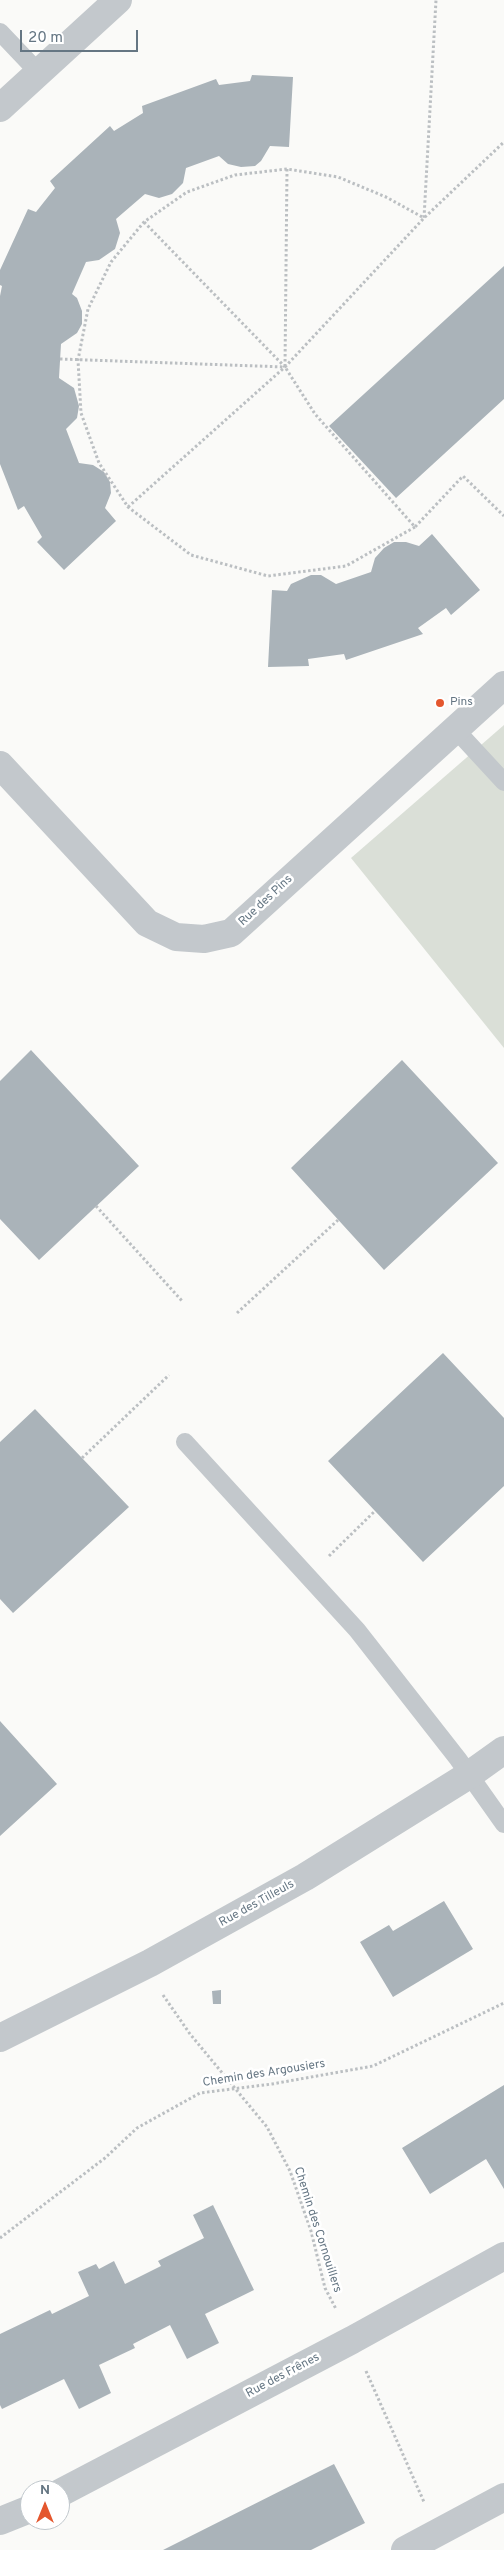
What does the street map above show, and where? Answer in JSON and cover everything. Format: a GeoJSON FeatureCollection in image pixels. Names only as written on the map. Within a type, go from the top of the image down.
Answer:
{"type":"FeatureCollection","features":[{"type":"Feature","properties":{"kind":"street"},"geometry":{"type":"LineString","coordinates":[[0,108],[118,0]]}},
{"type":"Feature","properties":{"kind":"street","name":"Rue des Pins"},"geometry":{"type":"LineString","coordinates":[[0,765],[147,923],[176,937],[204,939],[231,934],[504,685]]}},
{"type":"Feature","properties":{"kind":"street","name":"Rue des Tilleuls"},"geometry":{"type":"LineString","coordinates":[[0,2038],[150,1963],[305,1877],[469,1775],[504,1750]]}},
{"type":"Feature","properties":{"kind":"street","name":"Rue des Frênes"},"geometry":{"type":"LineString","coordinates":[[70,2488],[352,2340],[504,2256]]}},
{"type":"Feature","properties":{"kind":"street"},"geometry":{"type":"LineString","coordinates":[[406,2550],[504,2498]]}},
{"type":"Feature","properties":{"kind":"street"},"geometry":{"type":"LineString","coordinates":[[0,2521],[20,2513]]}},
{"type":"Feature","properties":{"kind":"lane"},"geometry":{"type":"LineString","coordinates":[[0,32],[39,73]]}},
{"type":"Feature","properties":{"kind":"lane"},"geometry":{"type":"LineString","coordinates":[[456,730],[504,782]]}},
{"type":"Feature","properties":{"kind":"lane"},"geometry":{"type":"LineString","coordinates":[[185,1442],[356,1630],[469,1775],[504,1824]]}},
{"type":"Feature","properties":{"kind":"path"},"geometry":{"type":"LineString","coordinates":[[424,218],[436,0]]}},
{"type":"Feature","properties":{"kind":"path"},"geometry":{"type":"LineString","coordinates":[[128,507],[285,367],[424,218],[504,142]]}},
{"type":"Feature","properties":{"kind":"path"},"geometry":{"type":"LineString","coordinates":[[424,218],[386,197],[338,177],[287,170],[235,175],[187,192],[144,222],[111,262],[88,308],[78,360],[84,421],[99,463],[128,507],[191,555],[268,576],[346,566],[415,527],[463,476],[504,516]]}},
{"type":"Feature","properties":{"kind":"path"},"geometry":{"type":"LineString","coordinates":[[285,367],[287,170]]}},
{"type":"Feature","properties":{"kind":"path"},"geometry":{"type":"LineString","coordinates":[[144,222],[285,367],[314,414],[415,527]]}},
{"type":"Feature","properties":{"kind":"path"},"geometry":{"type":"LineString","coordinates":[[60,360],[285,367]]}},
{"type":"Feature","properties":{"kind":"path"},"geometry":{"type":"LineString","coordinates":[[96,1206],[183,1302]]}},
{"type":"Feature","properties":{"kind":"path"},"geometry":{"type":"LineString","coordinates":[[236,1313],[338,1220]]}},
{"type":"Feature","properties":{"kind":"path"},"geometry":{"type":"LineString","coordinates":[[82,1458],[169,1375]]}},
{"type":"Feature","properties":{"kind":"path"},"geometry":{"type":"LineString","coordinates":[[307,1577],[375,1511]]}},
{"type":"Feature","properties":{"kind":"path","name":"Chemin des Cornouillers"},"geometry":{"type":"LineString","coordinates":[[150,1963],[158,1987],[185,2027],[267,2127],[290,2171],[311,2231],[325,2288],[352,2340],[439,2534]]}},
{"type":"Feature","properties":{"kind":"path","name":"Chemin des Argousiers"},"geometry":{"type":"LineString","coordinates":[[0,2238],[105,2158],[137,2128],[200,2093],[237,2089],[373,2066],[504,2003]]}},
{"type":"Feature","properties":{"kind":"shaded area"},"geometry":{"type":"Polygon","coordinates":[[[504,725],[504,1048],[351,858],[504,725]]]}},
{"type":"Feature","properties":{"kind":"building"},"geometry":{"type":"Polygon","coordinates":[[[252,75],[293,77],[289,147],[270,146],[261,161],[255,166],[241,167],[228,164],[219,156],[186,168],[183,183],[172,194],[159,198],[145,194],[116,219],[120,233],[115,249],[99,260],[86,262],[72,294],[77,298],[82,311],[82,324],[77,333],[61,344],[59,378],[74,388],[79,406],[77,418],[66,429],[79,463],[93,465],[104,472],[110,482],[111,493],[105,508],[116,521],[64,570],[37,542],[42,537],[24,506],[18,510],[0,464],[0,296],[2,286],[0,285],[0,270],[28,209],[36,212],[55,188],[50,181],[110,126],[114,131],[143,113],[142,106],[216,79],[219,85],[250,81],[252,75]]]}},
{"type":"Feature","properties":{"kind":"building"},"geometry":{"type":"Polygon","coordinates":[[[504,266],[504,399],[396,498],[329,426],[504,266]]]}},
{"type":"Feature","properties":{"kind":"building"},"geometry":{"type":"Polygon","coordinates":[[[432,534],[480,590],[451,615],[446,608],[418,628],[423,634],[346,660],[344,654],[308,659],[309,666],[268,667],[272,590],[287,591],[291,584],[311,575],[321,575],[336,584],[371,572],[375,558],[384,548],[394,542],[406,542],[419,546],[432,534]]]}},
{"type":"Feature","properties":{"kind":"building"},"geometry":{"type":"Polygon","coordinates":[[[31,1050],[139,1166],[39,1260],[0,1219],[0,1081],[31,1050]]]}},
{"type":"Feature","properties":{"kind":"building"},"geometry":{"type":"Polygon","coordinates":[[[402,1060],[498,1163],[384,1270],[291,1168],[402,1060]]]}},
{"type":"Feature","properties":{"kind":"building"},"geometry":{"type":"Polygon","coordinates":[[[443,1353],[504,1418],[504,1486],[423,1562],[328,1461],[443,1353]]]}},
{"type":"Feature","properties":{"kind":"building"},"geometry":{"type":"Polygon","coordinates":[[[35,1409],[129,1507],[13,1613],[0,1599],[0,1442],[35,1409]]]}},
{"type":"Feature","properties":{"kind":"building"},"geometry":{"type":"Polygon","coordinates":[[[0,1721],[57,1784],[0,1836],[0,1721]]]}},
{"type":"Feature","properties":{"kind":"building"},"geometry":{"type":"Polygon","coordinates":[[[444,1901],[473,1949],[393,1997],[360,1942],[389,1925],[393,1931],[444,1901]]]}},
{"type":"Feature","properties":{"kind":"building"},"geometry":{"type":"Polygon","coordinates":[[[221,1990],[221,2004],[213,2004],[212,1991],[221,1990]]]}},
{"type":"Feature","properties":{"kind":"building"},"geometry":{"type":"Polygon","coordinates":[[[504,2085],[504,2189],[486,2159],[430,2194],[402,2148],[504,2085]]]}},
{"type":"Feature","properties":{"kind":"building"},"geometry":{"type":"Polygon","coordinates":[[[213,2205],[254,2290],[205,2314],[219,2343],[187,2359],[170,2325],[133,2344],[135,2348],[99,2365],[111,2393],[79,2409],[64,2379],[2,2409],[0,2405],[0,2334],[50,2310],[52,2314],[89,2296],[78,2272],[96,2264],[99,2269],[114,2261],[125,2284],[161,2266],[158,2261],[204,2238],[193,2215],[213,2205]]]}},
{"type":"Feature","properties":{"kind":"building"},"geometry":{"type":"Polygon","coordinates":[[[334,2464],[365,2523],[311,2550],[163,2550],[334,2464]]]}},
{"type":"Feature","properties":{"kind":"place","name":"Pins"},"geometry":{"type":"Point","coordinates":[440,703]}}]}
